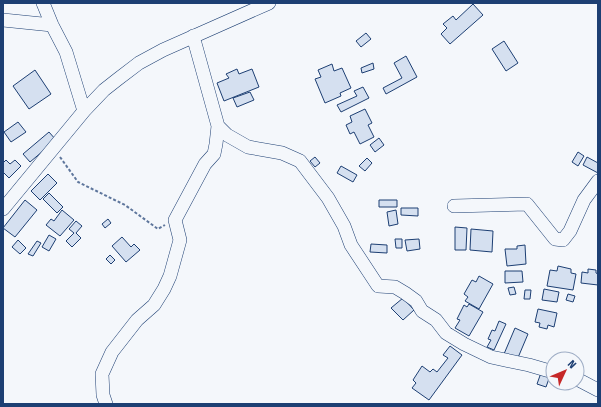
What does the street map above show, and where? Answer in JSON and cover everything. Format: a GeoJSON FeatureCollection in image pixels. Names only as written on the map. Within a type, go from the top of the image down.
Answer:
{"type":"FeatureCollection","features":[{"type":"Feature","properties":{"kind":"street"},"geometry":{"type":"LineString","coordinates":[[43,3],[52,25],[66,52],[84,111]]}},
{"type":"Feature","properties":{"kind":"street"},"geometry":{"type":"LineString","coordinates":[[3,209],[84,111],[104,90],[140,63],[163,50],[269,3]]}},
{"type":"Feature","properties":{"kind":"street"},"geometry":{"type":"LineString","coordinates":[[3,20],[52,25]]}},
{"type":"Feature","properties":{"kind":"street"},"geometry":{"type":"LineString","coordinates":[[106,404],[103,395],[102,374],[112,352],[136,320],[154,305],[164,289],[170,276],[180,240],[175,220],[205,164],[214,154],[218,126],[193,36]]}},
{"type":"Feature","properties":{"kind":"street"},"geometry":{"type":"LineString","coordinates":[[218,126],[227,135],[248,147],[282,153],[300,161],[328,198],[344,226],[351,245],[378,286],[395,287],[416,301],[422,311],[436,320],[446,333],[464,344],[491,357],[545,370]]}},
{"type":"Feature","properties":{"kind":"street"},"geometry":{"type":"LineString","coordinates":[[454,206],[527,204],[555,239],[563,240],[570,231],[584,200],[598,181]]}},
{"type":"Feature","properties":{"kind":"street"},"geometry":{"type":"LineString","coordinates":[[585,384],[598,390]]}},
{"type":"Feature","properties":{"kind":"path"},"geometry":{"type":"LineString","coordinates":[[54,148],[78,182],[125,205],[158,229],[175,220]]}},
{"type":"Feature","properties":{"kind":"building"},"geometry":{"type":"Polygon","coordinates":[[[473,4],[483,15],[450,44],[441,34],[447,28],[443,24],[453,16],[456,20],[473,4]]]}},
{"type":"Feature","properties":{"kind":"building"},"geometry":{"type":"Polygon","coordinates":[[[366,33],[371,39],[361,47],[356,41],[366,33]]]}},
{"type":"Feature","properties":{"kind":"building"},"geometry":{"type":"Polygon","coordinates":[[[504,41],[518,63],[506,71],[492,49],[504,41]]]}},
{"type":"Feature","properties":{"kind":"building"},"geometry":{"type":"Polygon","coordinates":[[[406,56],[417,77],[386,94],[383,88],[402,78],[394,63],[406,56]]]}},
{"type":"Feature","properties":{"kind":"building"},"geometry":{"type":"Polygon","coordinates":[[[373,63],[374,69],[362,73],[361,68],[373,63]]]}},
{"type":"Feature","properties":{"kind":"building"},"geometry":{"type":"Polygon","coordinates":[[[332,64],[334,71],[342,68],[351,88],[340,93],[341,96],[325,103],[315,79],[321,77],[318,70],[332,64]]]}},
{"type":"Feature","properties":{"kind":"building"},"geometry":{"type":"Polygon","coordinates":[[[237,69],[239,74],[252,69],[259,87],[224,101],[217,83],[229,78],[226,74],[237,69]]]}},
{"type":"Feature","properties":{"kind":"building"},"geometry":{"type":"Polygon","coordinates":[[[35,70],[51,94],[29,109],[13,86],[35,70]]]}},
{"type":"Feature","properties":{"kind":"building"},"geometry":{"type":"Polygon","coordinates":[[[363,87],[369,98],[341,112],[337,105],[357,96],[354,91],[363,87]]]}},
{"type":"Feature","properties":{"kind":"building"},"geometry":{"type":"Polygon","coordinates":[[[250,92],[254,100],[237,107],[233,98],[250,92]]]}},
{"type":"Feature","properties":{"kind":"building"},"geometry":{"type":"Polygon","coordinates":[[[365,109],[372,123],[368,125],[374,137],[360,144],[354,132],[350,134],[346,125],[352,122],[350,116],[365,109]]]}},
{"type":"Feature","properties":{"kind":"building"},"geometry":{"type":"Polygon","coordinates":[[[18,122],[26,132],[11,142],[4,132],[18,122]]]}},
{"type":"Feature","properties":{"kind":"building"},"geometry":{"type":"Polygon","coordinates":[[[49,132],[56,140],[30,162],[23,154],[49,132]]]}},
{"type":"Feature","properties":{"kind":"building"},"geometry":{"type":"Polygon","coordinates":[[[379,138],[384,145],[375,152],[370,145],[379,138]]]}},
{"type":"Feature","properties":{"kind":"building"},"geometry":{"type":"Polygon","coordinates":[[[578,152],[584,156],[578,166],[572,162],[578,152]]]}},
{"type":"Feature","properties":{"kind":"building"},"geometry":{"type":"Polygon","coordinates":[[[315,157],[320,163],[315,167],[310,161],[315,157]]]}},
{"type":"Feature","properties":{"kind":"building"},"geometry":{"type":"Polygon","coordinates":[[[587,157],[598,163],[598,173],[583,165],[587,157]]]}},
{"type":"Feature","properties":{"kind":"building"},"geometry":{"type":"Polygon","coordinates":[[[367,158],[372,163],[365,171],[359,166],[367,158]]]}},
{"type":"Feature","properties":{"kind":"building"},"geometry":{"type":"Polygon","coordinates":[[[6,160],[10,164],[15,160],[21,166],[9,178],[3,172],[3,163],[6,160]]]}},
{"type":"Feature","properties":{"kind":"building"},"geometry":{"type":"Polygon","coordinates":[[[341,166],[357,175],[353,182],[337,173],[341,166]]]}},
{"type":"Feature","properties":{"kind":"building"},"geometry":{"type":"Polygon","coordinates":[[[48,174],[57,183],[40,200],[31,191],[48,174]]]}},
{"type":"Feature","properties":{"kind":"building"},"geometry":{"type":"Polygon","coordinates":[[[49,193],[63,207],[57,213],[43,199],[49,193]]]}},
{"type":"Feature","properties":{"kind":"building"},"geometry":{"type":"Polygon","coordinates":[[[25,200],[37,210],[15,237],[3,228],[25,200]]]}},
{"type":"Feature","properties":{"kind":"building"},"geometry":{"type":"Polygon","coordinates":[[[379,200],[397,200],[397,207],[379,207],[379,200]]]}},
{"type":"Feature","properties":{"kind":"building"},"geometry":{"type":"Polygon","coordinates":[[[401,208],[418,208],[418,216],[401,215],[401,208]]]}},
{"type":"Feature","properties":{"kind":"building"},"geometry":{"type":"Polygon","coordinates":[[[62,210],[74,220],[60,236],[46,225],[51,219],[54,221],[62,210]]]}},
{"type":"Feature","properties":{"kind":"building"},"geometry":{"type":"Polygon","coordinates":[[[396,210],[398,224],[389,226],[387,212],[396,210]]]}},
{"type":"Feature","properties":{"kind":"building"},"geometry":{"type":"Polygon","coordinates":[[[108,219],[111,223],[105,228],[102,224],[108,219]]]}},
{"type":"Feature","properties":{"kind":"building"},"geometry":{"type":"Polygon","coordinates":[[[76,221],[82,226],[76,233],[81,238],[72,247],[66,241],[74,233],[69,229],[76,221]]]}},
{"type":"Feature","properties":{"kind":"building"},"geometry":{"type":"Polygon","coordinates":[[[455,227],[467,228],[466,250],[455,250],[455,227]]]}},
{"type":"Feature","properties":{"kind":"building"},"geometry":{"type":"Polygon","coordinates":[[[471,229],[493,231],[492,252],[470,250],[471,229]]]}},
{"type":"Feature","properties":{"kind":"building"},"geometry":{"type":"Polygon","coordinates":[[[49,235],[56,239],[49,251],[42,247],[49,235]]]}},
{"type":"Feature","properties":{"kind":"building"},"geometry":{"type":"Polygon","coordinates":[[[122,237],[131,247],[134,244],[140,250],[126,262],[112,246],[122,237]]]}},
{"type":"Feature","properties":{"kind":"building"},"geometry":{"type":"Polygon","coordinates":[[[395,239],[402,239],[402,248],[396,248],[395,239]]]}},
{"type":"Feature","properties":{"kind":"building"},"geometry":{"type":"Polygon","coordinates":[[[419,239],[420,249],[407,251],[405,240],[419,239]]]}},
{"type":"Feature","properties":{"kind":"building"},"geometry":{"type":"Polygon","coordinates":[[[18,240],[26,248],[20,254],[12,247],[18,240]]]}},
{"type":"Feature","properties":{"kind":"building"},"geometry":{"type":"Polygon","coordinates":[[[37,241],[41,243],[33,256],[28,254],[37,241]]]}},
{"type":"Feature","properties":{"kind":"building"},"geometry":{"type":"Polygon","coordinates":[[[371,244],[387,245],[387,253],[370,252],[371,244]]]}},
{"type":"Feature","properties":{"kind":"building"},"geometry":{"type":"Polygon","coordinates":[[[525,245],[526,264],[507,266],[505,249],[517,249],[517,246],[525,245]]]}},
{"type":"Feature","properties":{"kind":"building"},"geometry":{"type":"Polygon","coordinates":[[[110,255],[115,260],[111,264],[106,259],[110,255]]]}},
{"type":"Feature","properties":{"kind":"building"},"geometry":{"type":"Polygon","coordinates":[[[558,266],[571,269],[571,273],[576,274],[573,290],[547,286],[550,270],[557,271],[558,266]]]}},
{"type":"Feature","properties":{"kind":"building"},"geometry":{"type":"Polygon","coordinates":[[[588,269],[596,270],[596,273],[598,274],[598,285],[581,283],[582,272],[588,273],[588,269]]]}},
{"type":"Feature","properties":{"kind":"building"},"geometry":{"type":"Polygon","coordinates":[[[505,271],[522,271],[523,282],[505,283],[505,271]]]}},
{"type":"Feature","properties":{"kind":"building"},"geometry":{"type":"Polygon","coordinates":[[[479,276],[493,284],[479,309],[465,301],[468,297],[464,294],[472,280],[476,282],[479,276]]]}},
{"type":"Feature","properties":{"kind":"building"},"geometry":{"type":"Polygon","coordinates":[[[514,287],[516,294],[510,295],[508,288],[514,287]]]}},
{"type":"Feature","properties":{"kind":"building"},"geometry":{"type":"Polygon","coordinates":[[[544,289],[559,292],[557,302],[542,300],[544,289]]]}},
{"type":"Feature","properties":{"kind":"building"},"geometry":{"type":"Polygon","coordinates":[[[525,290],[531,290],[530,299],[524,299],[525,290]]]}},
{"type":"Feature","properties":{"kind":"building"},"geometry":{"type":"Polygon","coordinates":[[[568,294],[575,296],[573,302],[566,300],[568,294]]]}},
{"type":"Feature","properties":{"kind":"building"},"geometry":{"type":"Polygon","coordinates":[[[403,298],[414,310],[403,320],[391,308],[403,298]]]}},
{"type":"Feature","properties":{"kind":"building"},"geometry":{"type":"Polygon","coordinates":[[[469,304],[483,312],[469,336],[455,328],[460,320],[457,319],[464,305],[467,307],[469,304]]]}},
{"type":"Feature","properties":{"kind":"building"},"geometry":{"type":"Polygon","coordinates":[[[538,309],[557,313],[554,327],[548,325],[547,329],[539,327],[540,323],[535,322],[538,309]]]}},
{"type":"Feature","properties":{"kind":"building"},"geometry":{"type":"Polygon","coordinates":[[[499,321],[506,324],[494,350],[487,347],[491,340],[488,339],[492,330],[495,331],[499,321]]]}},
{"type":"Feature","properties":{"kind":"building"},"geometry":{"type":"Polygon","coordinates":[[[515,328],[528,334],[517,360],[504,354],[515,328]]]}},
{"type":"Feature","properties":{"kind":"building"},"geometry":{"type":"Polygon","coordinates":[[[450,346],[462,355],[429,400],[412,388],[416,383],[413,380],[422,366],[430,372],[433,369],[437,372],[448,358],[443,355],[450,346]]]}},
{"type":"Feature","properties":{"kind":"building"},"geometry":{"type":"Polygon","coordinates":[[[542,370],[545,371],[545,387],[537,384],[542,370]]]}}]}
